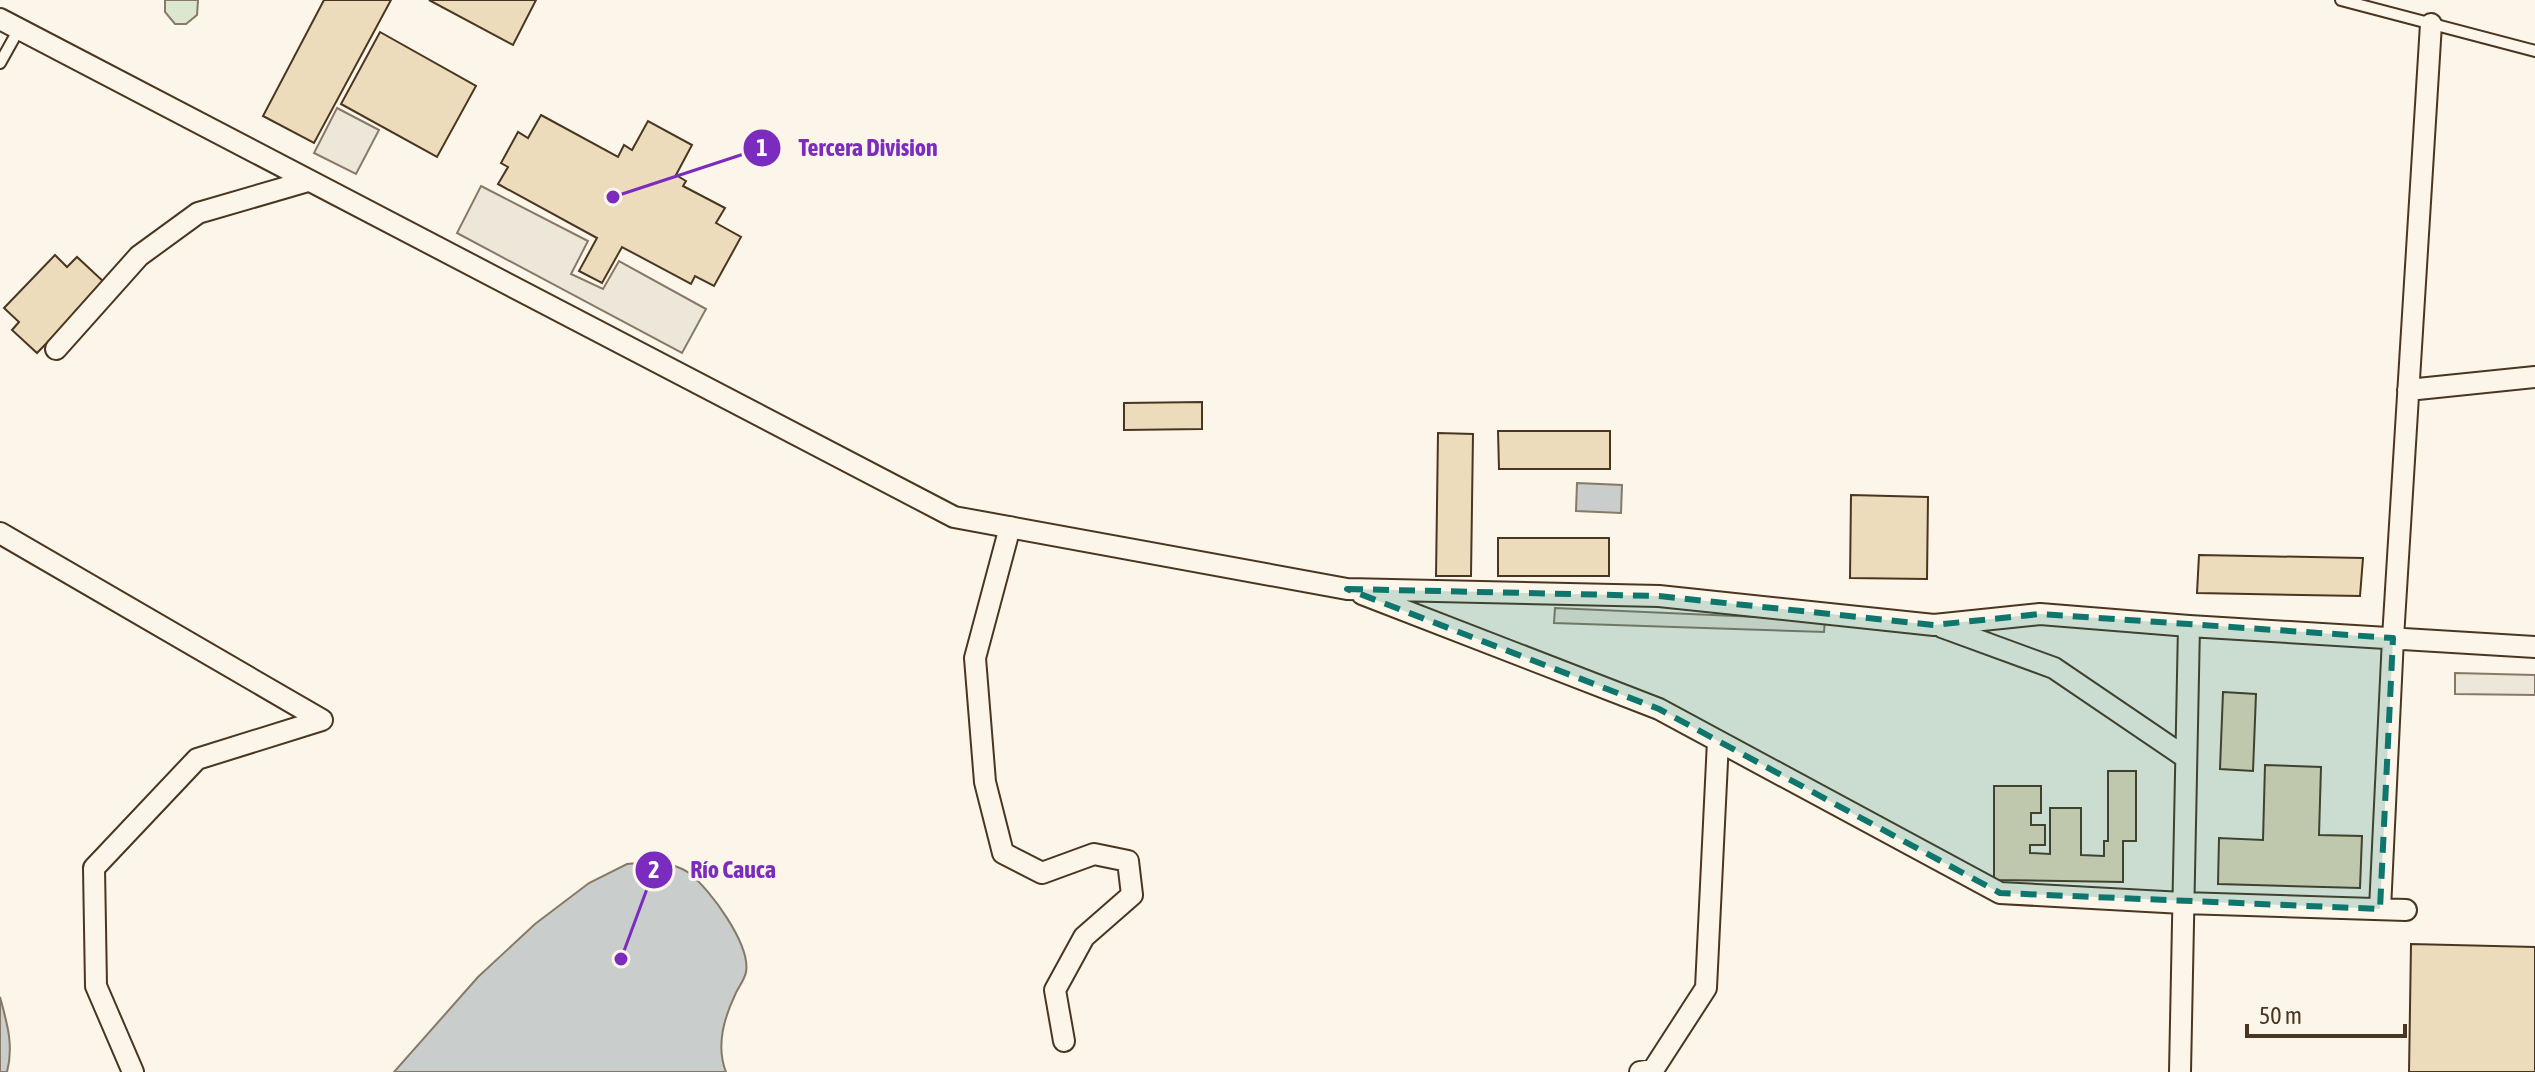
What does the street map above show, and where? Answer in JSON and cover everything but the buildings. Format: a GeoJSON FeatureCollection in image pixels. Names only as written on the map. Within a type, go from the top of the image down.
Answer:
{"type":"FeatureCollection","features":[{"type":"Feature","properties":{"kind":"street"},"geometry":{"type":"LineString","coordinates":[[0,19],[954,517],[1347,589],[1659,596],[1934,625],[2040,614],[2535,647]]}},
{"type":"Feature","properties":{"kind":"street"},"geometry":{"type":"LineString","coordinates":[[2380,909],[2393,638],[2431,24]]}},
{"type":"Feature","properties":{"kind":"street"},"geometry":{"type":"LineString","coordinates":[[56,349],[139,256],[198,213],[308,181]]}},
{"type":"Feature","properties":{"kind":"street"},"geometry":{"type":"LineString","coordinates":[[2408,390],[2535,377]]}},
{"type":"Feature","properties":{"kind":"street"},"geometry":{"type":"LineString","coordinates":[[1010,527],[975,658],[985,782],[1003,853],[1042,873],[1094,854],[1128,861],[1132,895],[1084,937],[1055,990],[1064,1041]]}},
{"type":"Feature","properties":{"kind":"street"},"geometry":{"type":"LineString","coordinates":[[0,533],[322,720],[197,759],[94,868],[96,986],[133,1072]]}},
{"type":"Feature","properties":{"kind":"street"},"geometry":{"type":"LineString","coordinates":[[1347,589],[1659,709],[2000,893],[2406,910]]}},
{"type":"Feature","properties":{"kind":"street"},"geometry":{"type":"LineString","coordinates":[[1934,625],[2054,668],[2185,757]]}},
{"type":"Feature","properties":{"kind":"street"},"geometry":{"type":"LineString","coordinates":[[2180,1072],[2189,626]]}},
{"type":"Feature","properties":{"kind":"street"},"geometry":{"type":"LineString","coordinates":[[1640,1072],[1653,1070],[1706,988],[1718,741]]}},
{"type":"Feature","properties":{"kind":"lane"},"geometry":{"type":"LineString","coordinates":[[2341,0],[2535,51]]}},
{"type":"Feature","properties":{"kind":"lane"},"geometry":{"type":"LineString","coordinates":[[0,63],[19,29]]}},
{"type":"Feature","properties":{"kind":"highlighted area"},"geometry":{"type":"Polygon","coordinates":[[[1347,589],[1659,596],[1934,625],[2040,614],[2393,638],[2380,909],[2000,893],[1659,709],[1347,589]]]}},
{"type":"Feature","properties":{"kind":"green space"},"geometry":{"type":"Polygon","coordinates":[[[165,0],[198,0],[197,15],[186,24],[175,24],[165,12],[165,0]]]}},
{"type":"Feature","properties":{"kind":"shaded area"},"geometry":{"type":"Polygon","coordinates":[[[337,108],[379,130],[356,174],[314,153],[337,108]]]}},
{"type":"Feature","properties":{"kind":"shaded area"},"geometry":{"type":"Polygon","coordinates":[[[481,186],[588,241],[571,274],[603,289],[619,261],[706,309],[682,353],[457,233],[481,186]]]}},
{"type":"Feature","properties":{"kind":"shaded area"},"geometry":{"type":"Polygon","coordinates":[[[1577,483],[1622,485],[1621,513],[1576,511],[1577,483]]]}},
{"type":"Feature","properties":{"kind":"shaded area"},"geometry":{"type":"Polygon","coordinates":[[[1555,608],[1825,620],[1824,632],[1554,623],[1555,608]]]}},
{"type":"Feature","properties":{"kind":"shaded area"},"geometry":{"type":"Polygon","coordinates":[[[2455,673],[2535,675],[2535,695],[2455,694],[2455,673]]]}},
{"type":"Feature","properties":{"kind":"shaded area"},"geometry":{"type":"Polygon","coordinates":[[[661,861],[683,869],[698,881],[718,904],[742,947],[746,972],[731,1004],[723,1033],[722,1053],[726,1072],[394,1072],[478,977],[535,924],[589,883],[627,864],[661,861]]]}},
{"type":"Feature","properties":{"kind":"shaded area"},"geometry":{"type":"Polygon","coordinates":[[[0,997],[10,1043],[7,1072],[0,1072],[0,997]]]}},
{"type":"Feature","properties":{"kind":"place","name":"Tercera Division"},"geometry":{"type":"Point","coordinates":[613,197]}},
{"type":"Feature","properties":{"kind":"place","name":"Río Cauca"},"geometry":{"type":"Point","coordinates":[621,959]}}]}
